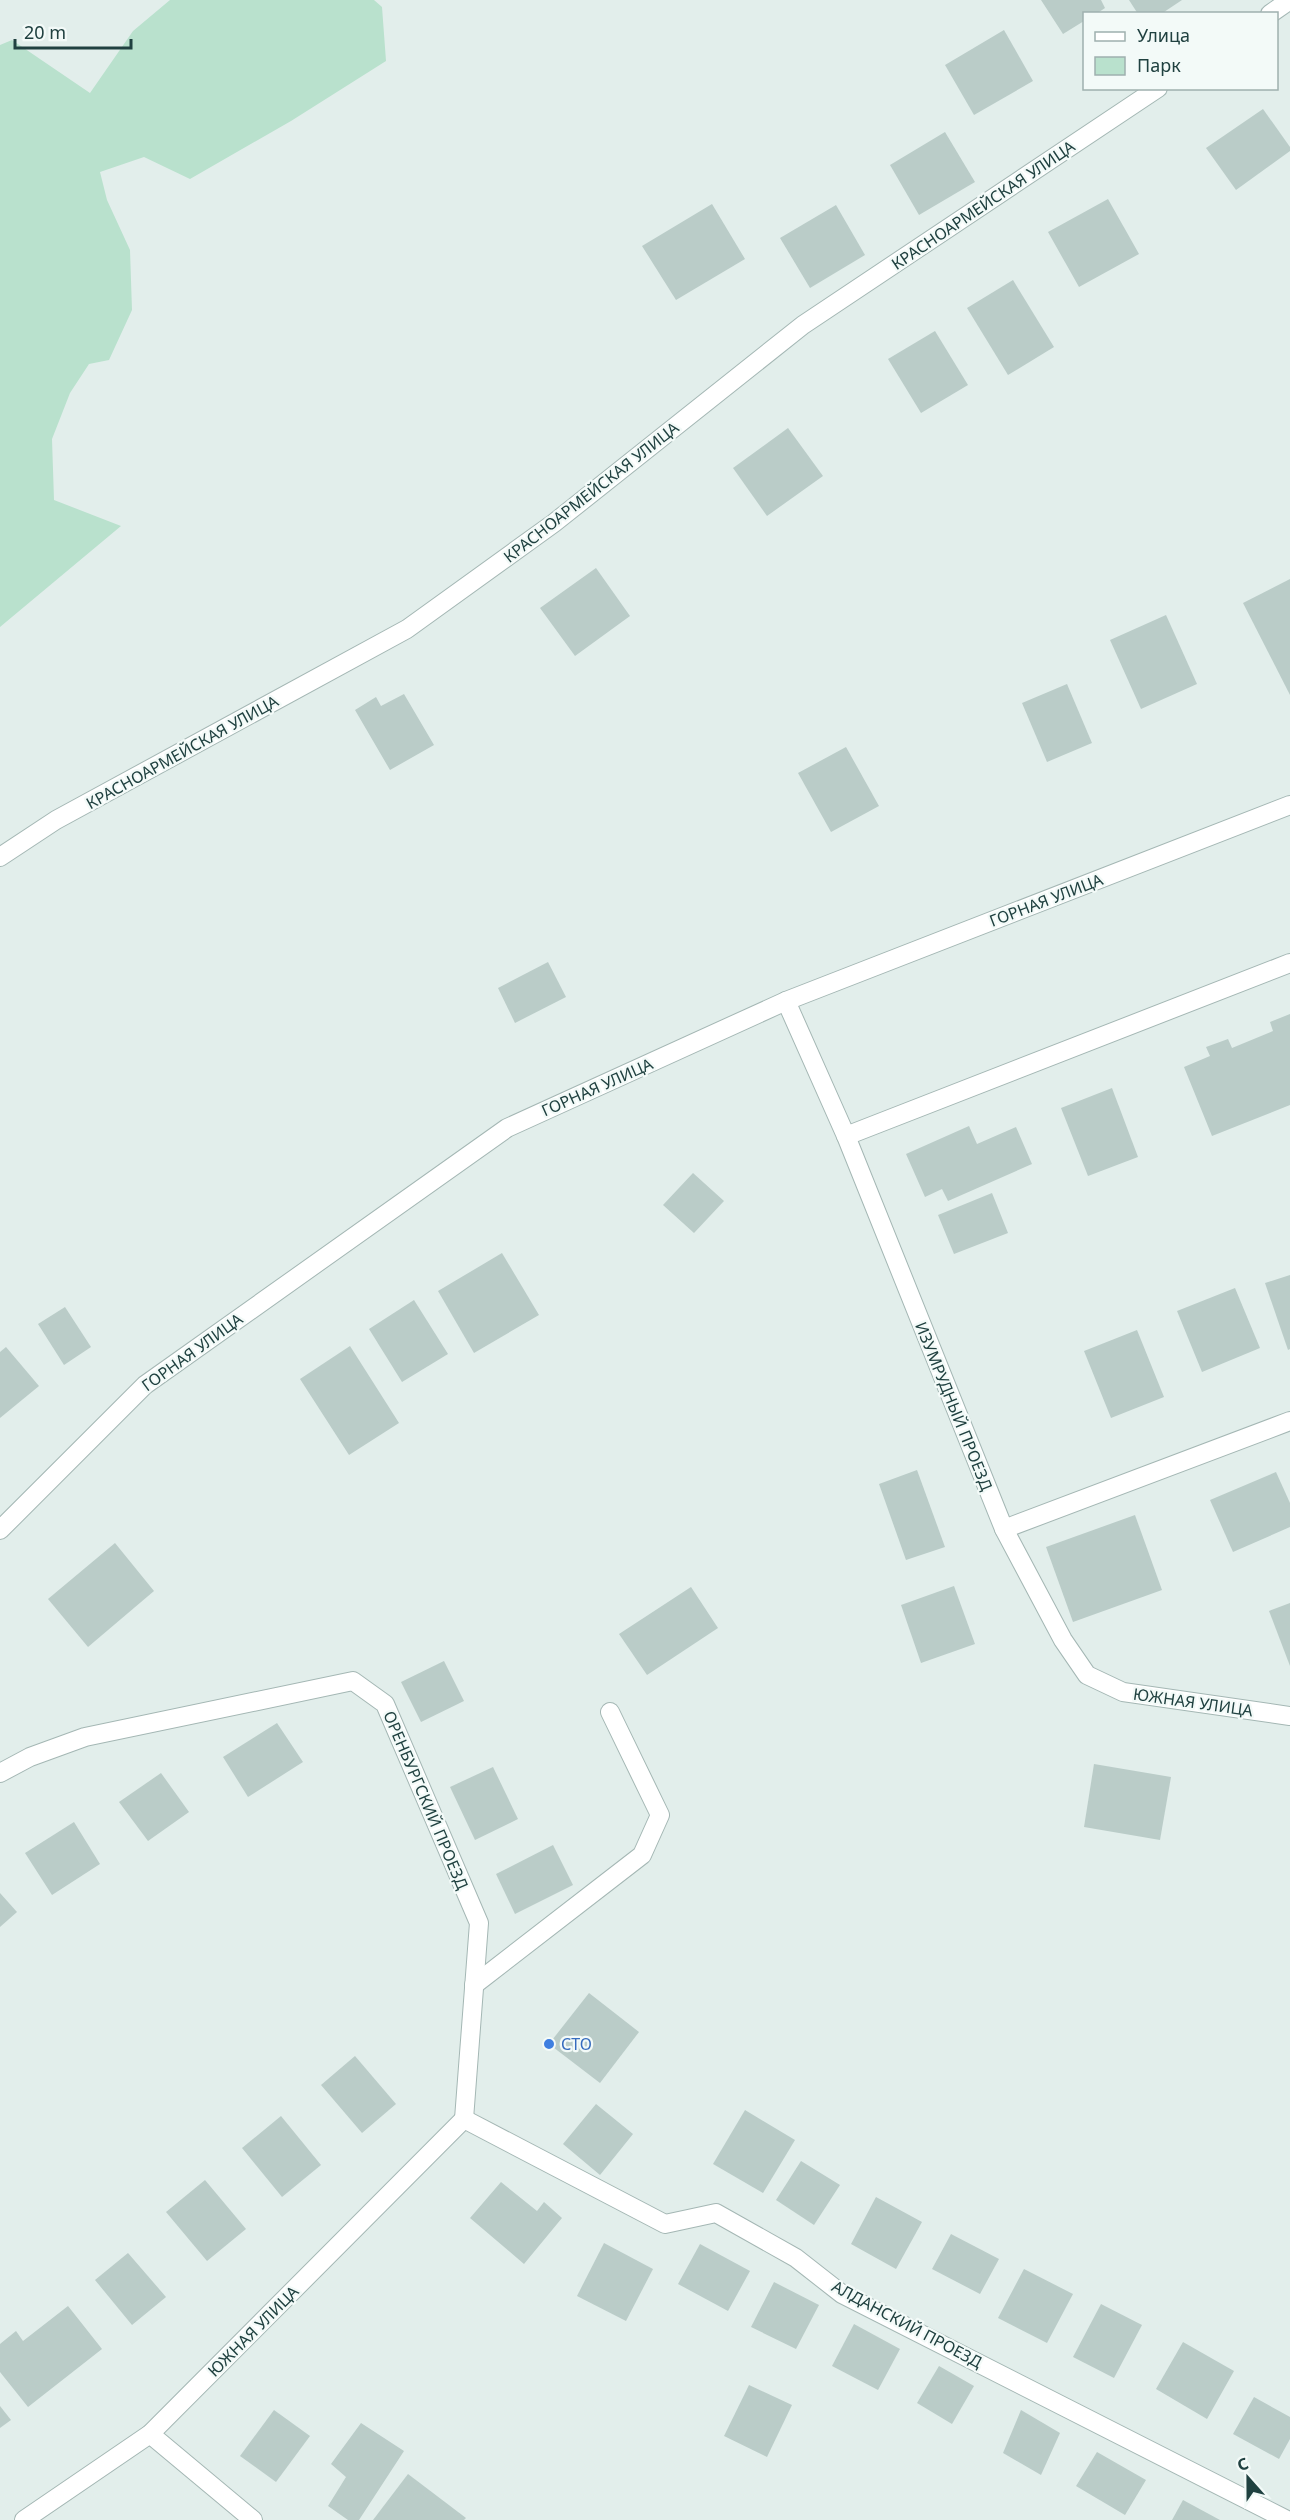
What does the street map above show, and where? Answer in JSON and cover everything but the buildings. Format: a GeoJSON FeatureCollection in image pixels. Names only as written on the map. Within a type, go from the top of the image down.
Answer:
{"type":"FeatureCollection","features":[{"type":"Feature","properties":{"kind":"street"},"geometry":{"type":"LineString","coordinates":[[1273,12],[1290,0]]}},
{"type":"Feature","properties":{"kind":"street","name":"КРАСНОАРМЕЙСКАЯ УЛИЦА"},"geometry":{"type":"LineString","coordinates":[[0,857],[56,820],[407,629],[554,523],[803,325],[1155,90]]}},
{"type":"Feature","properties":{"kind":"street","name":"ГОРНАЯ УЛИЦА"},"geometry":{"type":"LineString","coordinates":[[0,1530],[144,1385],[507,1128],[786,1002],[1290,805]]}},
{"type":"Feature","properties":{"kind":"street"},"geometry":{"type":"LineString","coordinates":[[846,1136],[1290,963]]}},
{"type":"Feature","properties":{"kind":"street","name":"ИЗУМРУДНЫЙ ПРОЕЗД"},"geometry":{"type":"LineString","coordinates":[[786,1002],[846,1136],[1004,1529]]}},
{"type":"Feature","properties":{"kind":"street"},"geometry":{"type":"LineString","coordinates":[[1004,1529],[1290,1421]]}},
{"type":"Feature","properties":{"kind":"street","name":"ЮЖНАЯ УЛИЦА"},"geometry":{"type":"LineString","coordinates":[[1004,1529],[1063,1640],[1087,1675],[1123,1692],[1290,1716]]}},
{"type":"Feature","properties":{"kind":"street","name":"ОРЕНБУРГСКИЙ ПРОЕЗД"},"geometry":{"type":"LineString","coordinates":[[0,1773],[30,1758],[85,1737],[353,1681],[385,1704],[479,1923],[464,2119]]}},
{"type":"Feature","properties":{"kind":"street"},"geometry":{"type":"LineString","coordinates":[[474,1985],[642,1855],[660,1815],[610,1712]]}},
{"type":"Feature","properties":{"kind":"street","name":"ЮЖНАЯ УЛИЦА"},"geometry":{"type":"LineString","coordinates":[[24,2520],[150,2434],[464,2119]]}},
{"type":"Feature","properties":{"kind":"street","name":"АЛДАНСКИЙ ПРОЕЗД"},"geometry":{"type":"LineString","coordinates":[[464,2119],[664,2223],[716,2213],[796,2258],[842,2294],[1287,2520]]}},
{"type":"Feature","properties":{"kind":"street"},"geometry":{"type":"LineString","coordinates":[[150,2434],[253,2520]]}},
{"type":"Feature","properties":{"kind":"green space"},"geometry":{"type":"Polygon","coordinates":[[[170,0],[374,0],[382,7],[386,61],[291,121],[190,179],[144,157],[100,172],[107,200],[130,250],[132,310],[109,360],[89,364],[70,393],[52,439],[54,500],[121,526],[0,627],[0,45],[12,40],[90,93],[133,31],[170,0]]]}},
{"type":"Feature","properties":{"kind":"place","name":"СТО"},"geometry":{"type":"Point","coordinates":[549,2044]}}]}
